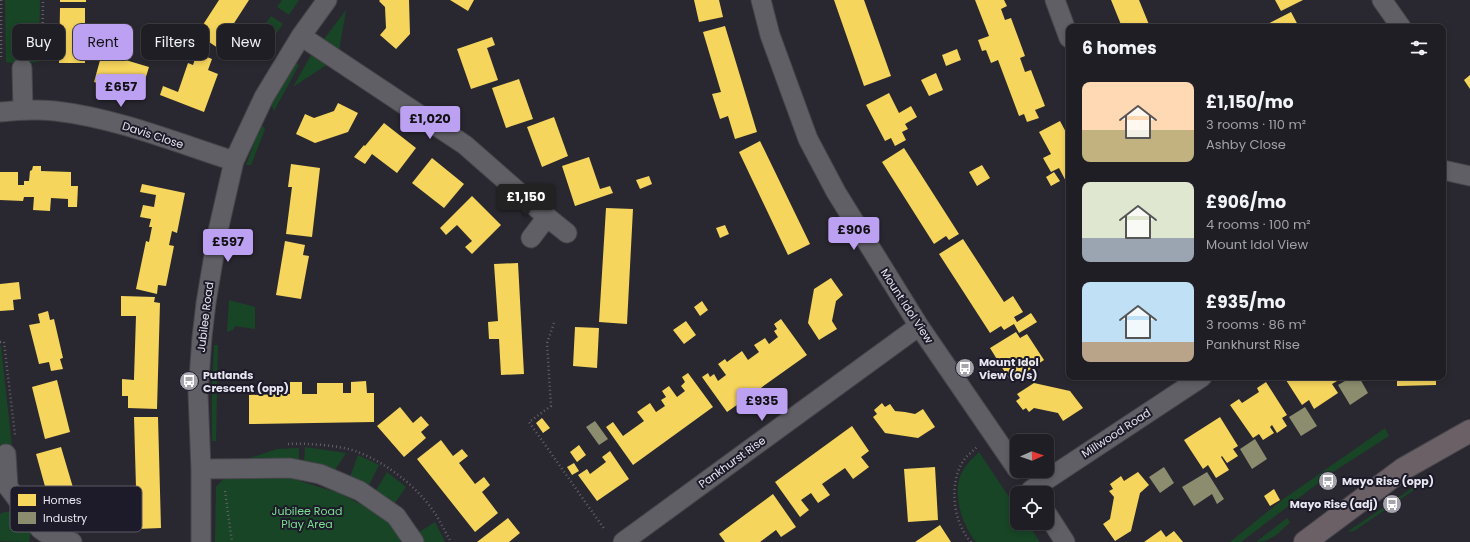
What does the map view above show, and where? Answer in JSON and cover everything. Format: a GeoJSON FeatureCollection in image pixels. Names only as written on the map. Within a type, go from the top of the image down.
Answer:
{"type":"FeatureCollection","features":[{"type":"Feature","properties":{"kind":"main road"},"geometry":{"type":"LineString","coordinates":[[1305,542],[1403,469],[1470,431]]}},
{"type":"Feature","properties":{"kind":"street","name":"Jubilee Road"},"geometry":{"type":"LineString","coordinates":[[201,542],[201,469],[198,393],[202,337],[218,231],[234,161],[264,97],[301,36],[327,0]]}},
{"type":"Feature","properties":{"kind":"street","name":"Mount Idol View"},"geometry":{"type":"LineString","coordinates":[[761,0],[770,35],[808,139],[836,192],[919,326],[1010,458]]}},
{"type":"Feature","properties":{"kind":"street"},"geometry":{"type":"LineString","coordinates":[[1055,0],[1066,30]]}},
{"type":"Feature","properties":{"kind":"street"},"geometry":{"type":"LineString","coordinates":[[1382,0],[1398,24]]}},
{"type":"Feature","properties":{"kind":"street"},"geometry":{"type":"LineString","coordinates":[[301,36],[465,145],[567,233]]}},
{"type":"Feature","properties":{"kind":"street"},"geometry":{"type":"LineString","coordinates":[[22,68],[23,110]]}},
{"type":"Feature","properties":{"kind":"street","name":"Davis Close"},"geometry":{"type":"LineString","coordinates":[[0,112],[23,110],[55,111],[113,122],[234,161]]}},
{"type":"Feature","properties":{"kind":"street"},"geometry":{"type":"LineString","coordinates":[[1446,171],[1470,176]]}},
{"type":"Feature","properties":{"kind":"street"},"geometry":{"type":"LineString","coordinates":[[531,238],[547,217]]}},
{"type":"Feature","properties":{"kind":"street","name":"Pankhurst Rise"},"geometry":{"type":"LineString","coordinates":[[616,539],[919,326]]}},
{"type":"Feature","properties":{"kind":"street","name":"Millwood Road"},"geometry":{"type":"LineString","coordinates":[[1039,486],[1198,380]]}},
{"type":"Feature","properties":{"kind":"street"},"geometry":{"type":"LineString","coordinates":[[4,492],[6,454]]}},
{"type":"Feature","properties":{"kind":"street"},"geometry":{"type":"LineString","coordinates":[[201,469],[290,468],[320,474],[360,491],[396,516],[414,542]]}},
{"type":"Feature","properties":{"kind":"street"},"geometry":{"type":"LineString","coordinates":[[1054,525],[1065,542]]}},
{"type":"Feature","properties":{"kind":"street"},"geometry":{"type":"LineString","coordinates":[[44,532],[53,538],[72,542]]}},
{"type":"Feature","properties":{"kind":"path"},"geometry":{"type":"LineString","coordinates":[[1,0],[2,65],[22,68],[42,65],[43,0]]}},
{"type":"Feature","properties":{"kind":"path"},"geometry":{"type":"LineString","coordinates":[[554,323],[547,343],[551,406],[529,422],[616,539]]}},
{"type":"Feature","properties":{"kind":"path"},"geometry":{"type":"LineString","coordinates":[[0,342],[4,342],[16,449],[6,454]]}},
{"type":"Feature","properties":{"kind":"path"},"geometry":{"type":"LineString","coordinates":[[971,542],[967,538],[957,517],[955,492],[956,476],[962,462],[992,432]]}},
{"type":"Feature","properties":{"kind":"green space"},"geometry":{"type":"Polygon","coordinates":[[[5,0],[40,0],[40,24],[12,24],[12,60],[39,60],[39,62],[22,64],[6,62],[5,0]]]}},
{"type":"Feature","properties":{"kind":"green space"},"geometry":{"type":"Polygon","coordinates":[[[282,0],[299,0],[289,15],[277,7],[282,0]]]}},
{"type":"Feature","properties":{"kind":"green space"},"geometry":{"type":"Polygon","coordinates":[[[346,10],[339,51],[330,46],[324,39],[346,10]]]}},
{"type":"Feature","properties":{"kind":"green space"},"geometry":{"type":"Polygon","coordinates":[[[271,16],[283,24],[275,35],[275,24],[266,24],[271,16]]]}},
{"type":"Feature","properties":{"kind":"green space"},"geometry":{"type":"Polygon","coordinates":[[[311,55],[321,57],[328,64],[293,87],[311,55]]]}},
{"type":"Feature","properties":{"kind":"green space"},"geometry":{"type":"Polygon","coordinates":[[[295,63],[299,65],[274,111],[271,104],[295,63]]]}},
{"type":"Feature","properties":{"kind":"green space"},"geometry":{"type":"Polygon","coordinates":[[[261,124],[265,129],[251,165],[246,165],[261,124]]]}},
{"type":"Feature","properties":{"kind":"green space"},"geometry":{"type":"Polygon","coordinates":[[[229,300],[255,307],[255,329],[235,326],[233,330],[227,332],[229,300]]]}},
{"type":"Feature","properties":{"kind":"green space"},"geometry":{"type":"Polygon","coordinates":[[[214,345],[218,345],[216,441],[212,441],[212,394],[214,345]]]}},
{"type":"Feature","properties":{"kind":"green space"},"geometry":{"type":"Polygon","coordinates":[[[0,346],[12,447],[0,448],[0,346]]]}},
{"type":"Feature","properties":{"kind":"green space"},"geometry":{"type":"Polygon","coordinates":[[[1385,428],[1389,436],[1333,472],[1241,542],[1230,542],[1282,500],[1385,428]]]}},
{"type":"Feature","properties":{"kind":"green space"},"geometry":{"type":"Polygon","coordinates":[[[305,447],[346,453],[335,470],[304,463],[305,447]]]}},
{"type":"Feature","properties":{"kind":"green space"},"geometry":{"type":"Polygon","coordinates":[[[299,448],[299,462],[244,460],[277,449],[299,448]]]}},
{"type":"Feature","properties":{"kind":"green space"},"geometry":{"type":"Polygon","coordinates":[[[979,452],[1010,498],[1010,530],[1032,530],[1040,542],[976,542],[971,536],[963,520],[960,511],[958,493],[960,477],[968,463],[979,452]]]}},
{"type":"Feature","properties":{"kind":"green space"},"geometry":{"type":"Polygon","coordinates":[[[358,455],[379,465],[369,485],[350,477],[358,455]]]}},
{"type":"Feature","properties":{"kind":"green space"},"geometry":{"type":"Polygon","coordinates":[[[387,472],[406,487],[393,506],[375,492],[387,472]]]}},
{"type":"Feature","properties":{"kind":"green space","name":"Jubilee Road Play Area"},"geometry":{"type":"Polygon","coordinates":[[[286,474],[300,481],[339,493],[362,505],[369,504],[401,533],[400,542],[215,542],[216,487],[227,475],[286,474]]]}},
{"type":"Feature","properties":{"kind":"green space"},"geometry":{"type":"Polygon","coordinates":[[[1427,478],[1427,481],[1354,531],[1347,532],[1427,478]]]}},
{"type":"Feature","properties":{"kind":"green space"},"geometry":{"type":"Polygon","coordinates":[[[10,512],[10,532],[30,532],[29,542],[0,541],[0,514],[10,512]]]}},
{"type":"Feature","properties":{"kind":"green space"},"geometry":{"type":"Polygon","coordinates":[[[1287,518],[1290,522],[1279,533],[1261,542],[1256,542],[1287,518]]]}},
{"type":"Feature","properties":{"kind":"green space"},"geometry":{"type":"Polygon","coordinates":[[[435,522],[445,542],[421,542],[416,534],[435,522]]]}},
{"type":"Feature","properties":{"kind":"building: Homes"},"geometry":{"type":"Polygon","coordinates":[[[60,0],[86,0],[86,2],[60,2],[60,0]]]}},
{"type":"Feature","properties":{"kind":"building: Homes"},"geometry":{"type":"Polygon","coordinates":[[[219,0],[249,0],[234,24],[217,24],[217,47],[209,42],[209,24],[203,24],[219,0]]]}},
{"type":"Feature","properties":{"kind":"building: Homes"},"geometry":{"type":"Polygon","coordinates":[[[409,0],[410,34],[396,49],[380,35],[386,28],[385,7],[379,1],[409,0]]]}},
{"type":"Feature","properties":{"kind":"building: Homes"},"geometry":{"type":"Polygon","coordinates":[[[450,0],[474,0],[468,11],[450,0]]]}},
{"type":"Feature","properties":{"kind":"building: Homes"},"geometry":{"type":"Polygon","coordinates":[[[694,0],[719,0],[723,17],[699,22],[694,0]]]}},
{"type":"Feature","properties":{"kind":"building: Homes"},"geometry":{"type":"Polygon","coordinates":[[[834,0],[864,0],[891,76],[864,86],[834,0]]]}},
{"type":"Feature","properties":{"kind":"building: Homes"},"geometry":{"type":"Polygon","coordinates":[[[975,0],[1004,0],[1007,6],[1001,9],[1005,20],[1011,18],[1025,56],[1020,58],[1025,72],[1031,70],[1045,106],[1035,110],[1039,118],[1027,122],[1024,114],[1019,116],[998,60],[991,63],[986,50],[982,51],[978,40],[989,36],[975,0]]]}},
{"type":"Feature","properties":{"kind":"building: Homes"},"geometry":{"type":"Polygon","coordinates":[[[1111,0],[1139,0],[1149,24],[1121,24],[1111,0]]]}},
{"type":"Feature","properties":{"kind":"building: Homes"},"geometry":{"type":"Polygon","coordinates":[[[1275,0],[1303,0],[1281,11],[1275,0]]]}},
{"type":"Feature","properties":{"kind":"building: Homes"},"geometry":{"type":"Polygon","coordinates":[[[60,8],[85,8],[85,24],[73,24],[73,60],[85,60],[85,63],[59,63],[59,60],[65,60],[65,24],[60,24],[60,8]]]}},
{"type":"Feature","properties":{"kind":"building: Homes"},"geometry":{"type":"Polygon","coordinates":[[[1291,12],[1297,24],[1268,24],[1291,12]]]}},
{"type":"Feature","properties":{"kind":"building: Homes"},"geometry":{"type":"Polygon","coordinates":[[[725,26],[757,132],[735,139],[728,116],[720,119],[712,94],[721,92],[703,32],[725,26]]]}},
{"type":"Feature","properties":{"kind":"building: Homes"},"geometry":{"type":"Polygon","coordinates":[[[492,37],[495,45],[487,48],[498,80],[471,89],[457,49],[492,37]]]}},
{"type":"Feature","properties":{"kind":"building: Homes"},"geometry":{"type":"Polygon","coordinates":[[[957,49],[961,60],[946,66],[942,55],[957,49]]]}},
{"type":"Feature","properties":{"kind":"building: Homes"},"geometry":{"type":"Polygon","coordinates":[[[209,58],[212,59],[208,70],[218,74],[204,112],[160,95],[163,86],[178,92],[188,63],[193,65],[195,60],[209,60],[209,58]]]}},
{"type":"Feature","properties":{"kind":"building: Homes"},"geometry":{"type":"Polygon","coordinates":[[[100,60],[126,60],[149,67],[140,96],[94,82],[100,60]]]}},
{"type":"Feature","properties":{"kind":"building: Homes"},"geometry":{"type":"Polygon","coordinates":[[[936,73],[943,90],[929,96],[921,80],[936,73]]]}},
{"type":"Feature","properties":{"kind":"building: Homes"},"geometry":{"type":"Polygon","coordinates":[[[1470,75],[1470,89],[1464,80],[1470,75]]]}},
{"type":"Feature","properties":{"kind":"building: Homes"},"geometry":{"type":"Polygon","coordinates":[[[519,79],[533,119],[506,128],[492,88],[519,79]]]}},
{"type":"Feature","properties":{"kind":"building: Homes"},"geometry":{"type":"Polygon","coordinates":[[[889,93],[899,113],[911,106],[917,117],[905,124],[908,129],[902,132],[906,140],[895,146],[891,138],[885,141],[866,105],[889,93]]]}},
{"type":"Feature","properties":{"kind":"building: Homes"},"geometry":{"type":"Polygon","coordinates":[[[338,103],[358,113],[348,132],[315,143],[296,134],[305,114],[314,118],[334,111],[338,103]]]}},
{"type":"Feature","properties":{"kind":"building: Homes"},"geometry":{"type":"Polygon","coordinates":[[[554,117],[568,156],[542,167],[527,127],[554,117]]]}},
{"type":"Feature","properties":{"kind":"building: Homes"},"geometry":{"type":"Polygon","coordinates":[[[1060,121],[1066,132],[1066,181],[1059,168],[1051,172],[1043,158],[1051,154],[1039,132],[1060,121]]]}},
{"type":"Feature","properties":{"kind":"building: Homes"},"geometry":{"type":"Polygon","coordinates":[[[384,123],[416,148],[397,173],[372,154],[365,164],[354,157],[384,123]]]}},
{"type":"Feature","properties":{"kind":"building: Homes"},"geometry":{"type":"Polygon","coordinates":[[[760,141],[810,244],[788,255],[739,152],[760,141]]]}},
{"type":"Feature","properties":{"kind":"building: Homes"},"geometry":{"type":"Polygon","coordinates":[[[904,148],[959,234],[949,240],[946,236],[934,244],[882,162],[904,148]]]}},
{"type":"Feature","properties":{"kind":"building: Homes"},"geometry":{"type":"Polygon","coordinates":[[[589,157],[600,189],[610,186],[613,193],[575,206],[562,166],[589,157]]]}},
{"type":"Feature","properties":{"kind":"building: Homes"},"geometry":{"type":"Polygon","coordinates":[[[432,158],[464,184],[444,208],[412,183],[432,158]]]}},
{"type":"Feature","properties":{"kind":"building: Homes"},"geometry":{"type":"Polygon","coordinates":[[[291,164],[320,168],[312,237],[286,234],[292,187],[288,187],[291,164]]]}},
{"type":"Feature","properties":{"kind":"building: Homes"},"geometry":{"type":"Polygon","coordinates":[[[982,165],[990,178],[977,186],[969,172],[982,165]]]}},
{"type":"Feature","properties":{"kind":"building: Homes"},"geometry":{"type":"Polygon","coordinates":[[[33,166],[41,166],[41,171],[71,172],[71,186],[78,186],[77,207],[68,207],[68,199],[51,198],[50,211],[33,210],[34,197],[24,197],[23,201],[0,200],[0,172],[18,172],[18,185],[24,185],[24,181],[29,181],[30,171],[32,170],[33,166]]]}},
{"type":"Feature","properties":{"kind":"building: Homes"},"geometry":{"type":"Polygon","coordinates":[[[1054,172],[1060,181],[1051,186],[1046,177],[1054,172]]]}},
{"type":"Feature","properties":{"kind":"building: Homes"},"geometry":{"type":"Polygon","coordinates":[[[649,176],[652,184],[640,189],[636,180],[649,176]]]}},
{"type":"Feature","properties":{"kind":"building: Homes"},"geometry":{"type":"Polygon","coordinates":[[[142,184],[185,193],[177,233],[172,231],[169,245],[174,246],[166,286],[158,285],[157,294],[136,289],[146,241],[149,242],[152,227],[149,227],[151,219],[140,217],[143,205],[154,207],[156,195],[140,192],[142,184]]]}},
{"type":"Feature","properties":{"kind":"building: Homes"},"geometry":{"type":"Polygon","coordinates":[[[472,196],[501,225],[472,254],[465,247],[472,241],[457,225],[446,235],[440,228],[472,196]]]}},
{"type":"Feature","properties":{"kind":"building: Homes"},"geometry":{"type":"Polygon","coordinates":[[[606,208],[633,209],[627,324],[599,322],[606,208]]]}},
{"type":"Feature","properties":{"kind":"building: Homes"},"geometry":{"type":"Polygon","coordinates":[[[725,225],[729,234],[720,238],[716,228],[725,225]]]}},
{"type":"Feature","properties":{"kind":"building: Homes"},"geometry":{"type":"Polygon","coordinates":[[[963,239],[1004,302],[1013,296],[1023,312],[1014,317],[1017,322],[1031,313],[1037,322],[1019,333],[1014,324],[1004,330],[1001,326],[990,333],[939,254],[963,239]]]}},
{"type":"Feature","properties":{"kind":"building: Homes"},"geometry":{"type":"Polygon","coordinates":[[[285,241],[305,245],[303,255],[309,256],[301,299],[276,295],[285,241]]]}},
{"type":"Feature","properties":{"kind":"building: Homes"},"geometry":{"type":"Polygon","coordinates":[[[518,263],[524,374],[501,375],[499,339],[489,339],[488,322],[498,321],[494,264],[518,263]]]}},
{"type":"Feature","properties":{"kind":"building: Homes"},"geometry":{"type":"Polygon","coordinates":[[[831,278],[843,295],[836,301],[832,321],[837,329],[819,340],[808,323],[814,289],[831,278]]]}},
{"type":"Feature","properties":{"kind":"building: Homes"},"geometry":{"type":"Polygon","coordinates":[[[19,282],[21,299],[13,300],[14,310],[0,311],[0,284],[19,282]]]}},
{"type":"Feature","properties":{"kind":"building: Homes"},"geometry":{"type":"Polygon","coordinates":[[[121,296],[155,297],[154,302],[160,303],[157,409],[128,408],[128,396],[122,396],[122,379],[134,380],[136,316],[121,316],[121,296]]]}},
{"type":"Feature","properties":{"kind":"building: Homes"},"geometry":{"type":"Polygon","coordinates":[[[702,301],[708,310],[700,316],[694,307],[702,301]]]}},
{"type":"Feature","properties":{"kind":"building: Homes"},"geometry":{"type":"Polygon","coordinates":[[[48,311],[50,320],[54,319],[63,358],[60,359],[63,369],[51,371],[49,362],[39,364],[29,325],[40,323],[38,314],[48,311]]]}},
{"type":"Feature","properties":{"kind":"building: Homes"},"geometry":{"type":"Polygon","coordinates":[[[781,319],[807,355],[727,412],[702,377],[708,373],[710,377],[714,374],[718,381],[726,375],[718,364],[725,359],[727,362],[742,351],[748,360],[759,352],[754,345],[765,338],[769,344],[778,337],[774,331],[777,329],[774,324],[781,319]]]}},
{"type":"Feature","properties":{"kind":"building: Homes"},"geometry":{"type":"Polygon","coordinates":[[[686,321],[696,335],[684,344],[673,330],[686,321]]]}},
{"type":"Feature","properties":{"kind":"building: Homes"},"geometry":{"type":"Polygon","coordinates":[[[575,327],[599,328],[597,368],[573,366],[575,327]]]}},
{"type":"Feature","properties":{"kind":"building: Homes"},"geometry":{"type":"Polygon","coordinates":[[[1016,332],[1020,338],[1027,334],[1044,360],[1011,382],[990,348],[1016,332]]]}},
{"type":"Feature","properties":{"kind":"building: Homes"},"geometry":{"type":"Polygon","coordinates":[[[688,373],[713,407],[633,465],[606,427],[613,422],[623,436],[644,421],[637,412],[650,403],[656,412],[665,406],[661,400],[666,397],[662,391],[669,386],[677,397],[685,391],[681,386],[685,382],[682,377],[688,373]]]}},
{"type":"Feature","properties":{"kind":"building: Homes"},"geometry":{"type":"Polygon","coordinates":[[[57,380],[70,432],[45,439],[32,387],[57,380]]]}},
{"type":"Feature","properties":{"kind":"building: Homes"},"geometry":{"type":"Polygon","coordinates":[[[1286,380],[1337,381],[1332,384],[1338,393],[1314,409],[1309,400],[1302,405],[1286,380]]]}},
{"type":"Feature","properties":{"kind":"building: Homes"},"geometry":{"type":"Polygon","coordinates":[[[1397,380],[1436,380],[1436,385],[1397,386],[1397,380]]]}},
{"type":"Feature","properties":{"kind":"building: Homes"},"geometry":{"type":"Polygon","coordinates":[[[366,381],[367,393],[374,393],[374,422],[249,424],[249,395],[290,394],[290,382],[302,382],[302,394],[317,394],[317,383],[343,383],[343,393],[351,393],[351,382],[366,381]]]}},
{"type":"Feature","properties":{"kind":"building: Homes"},"geometry":{"type":"Polygon","coordinates":[[[1266,382],[1287,415],[1282,418],[1287,426],[1277,433],[1272,425],[1270,427],[1274,433],[1263,440],[1259,434],[1253,438],[1230,405],[1239,399],[1242,403],[1259,392],[1257,388],[1266,382]]]}},
{"type":"Feature","properties":{"kind":"building: Homes"},"geometry":{"type":"Polygon","coordinates":[[[1034,383],[1070,391],[1083,408],[1063,421],[1058,413],[1034,408],[1029,412],[1026,408],[1023,410],[1016,401],[1020,398],[1017,394],[1034,383]]]}},
{"type":"Feature","properties":{"kind":"building: Homes"},"geometry":{"type":"Polygon","coordinates":[[[882,403],[885,407],[890,404],[895,411],[915,414],[923,409],[935,427],[918,438],[885,433],[873,417],[877,414],[874,410],[882,403]]]}},
{"type":"Feature","properties":{"kind":"building: Homes"},"geometry":{"type":"Polygon","coordinates":[[[400,407],[413,423],[421,416],[429,425],[421,432],[426,438],[404,457],[377,426],[400,407]]]}},
{"type":"Feature","properties":{"kind":"building: Homes"},"geometry":{"type":"Polygon","coordinates":[[[134,417],[158,417],[161,528],[142,529],[142,486],[136,486],[134,417]]]}},
{"type":"Feature","properties":{"kind":"building: Homes"},"geometry":{"type":"Polygon","coordinates":[[[1220,417],[1238,446],[1233,449],[1238,456],[1227,463],[1222,456],[1221,457],[1229,470],[1216,478],[1208,465],[1203,469],[1184,440],[1220,417]]]}},
{"type":"Feature","properties":{"kind":"building: Homes"},"geometry":{"type":"Polygon","coordinates":[[[542,418],[550,428],[543,433],[536,423],[542,418]]]}},
{"type":"Feature","properties":{"kind":"building: Homes"},"geometry":{"type":"Polygon","coordinates":[[[852,426],[869,451],[861,457],[869,467],[853,479],[845,468],[822,484],[830,495],[818,503],[811,493],[801,500],[809,510],[800,517],[775,482],[852,426]]]}},
{"type":"Feature","properties":{"kind":"building: Homes"},"geometry":{"type":"Polygon","coordinates":[[[441,440],[453,456],[462,449],[468,456],[459,463],[475,484],[484,477],[490,485],[482,492],[498,513],[475,532],[417,459],[441,440]]]}},
{"type":"Feature","properties":{"kind":"building: Homes"},"geometry":{"type":"Polygon","coordinates":[[[579,445],[586,455],[577,462],[570,452],[579,445]]]}},
{"type":"Feature","properties":{"kind":"building: Homes"},"geometry":{"type":"Polygon","coordinates":[[[61,447],[73,486],[45,486],[36,454],[61,447]]]}},
{"type":"Feature","properties":{"kind":"building: Homes"},"geometry":{"type":"Polygon","coordinates":[[[610,451],[629,479],[597,501],[578,475],[587,469],[590,474],[606,462],[602,457],[610,451]]]}},
{"type":"Feature","properties":{"kind":"building: Homes"},"geometry":{"type":"Polygon","coordinates":[[[574,463],[579,471],[572,475],[567,467],[574,463]]]}},
{"type":"Feature","properties":{"kind":"building: Homes"},"geometry":{"type":"Polygon","coordinates":[[[935,467],[938,520],[908,522],[904,469],[935,467]]]}},
{"type":"Feature","properties":{"kind":"building: Homes"},"geometry":{"type":"Polygon","coordinates":[[[1138,472],[1149,485],[1140,493],[1131,531],[1115,541],[1103,524],[1110,519],[1114,497],[1109,491],[1113,489],[1110,484],[1121,476],[1124,481],[1138,472]]]}},
{"type":"Feature","properties":{"kind":"building: Homes"},"geometry":{"type":"Polygon","coordinates":[[[1274,489],[1280,500],[1270,506],[1264,496],[1274,489]]]}},
{"type":"Feature","properties":{"kind":"building: Homes"},"geometry":{"type":"Polygon","coordinates":[[[773,494],[796,527],[781,537],[776,530],[760,542],[725,542],[719,534],[773,494]]]}},
{"type":"Feature","properties":{"kind":"building: Homes"},"geometry":{"type":"Polygon","coordinates":[[[508,518],[520,533],[509,542],[477,542],[508,518]]]}},
{"type":"Feature","properties":{"kind":"building: Homes"},"geometry":{"type":"Polygon","coordinates":[[[940,525],[951,542],[915,542],[940,525]]]}},
{"type":"Feature","properties":{"kind":"building: Homes"},"geometry":{"type":"Polygon","coordinates":[[[1161,530],[1166,537],[1174,531],[1183,542],[1144,542],[1161,530]]]}},
{"type":"Feature","properties":{"kind":"building: Industry"},"geometry":{"type":"Polygon","coordinates":[[[1347,380],[1361,380],[1368,393],[1350,405],[1338,385],[1347,380]]]}},
{"type":"Feature","properties":{"kind":"building: Industry"},"geometry":{"type":"Polygon","coordinates":[[[1305,407],[1317,426],[1301,436],[1289,417],[1305,407]]]}},
{"type":"Feature","properties":{"kind":"building: Industry"},"geometry":{"type":"Polygon","coordinates":[[[595,421],[608,439],[599,445],[586,427],[595,421]]]}},
{"type":"Feature","properties":{"kind":"building: Industry"},"geometry":{"type":"Polygon","coordinates":[[[1255,439],[1267,459],[1252,469],[1240,449],[1255,439]]]}},
{"type":"Feature","properties":{"kind":"building: Industry"},"geometry":{"type":"Polygon","coordinates":[[[1164,467],[1174,483],[1160,493],[1149,477],[1164,467]]]}},
{"type":"Feature","properties":{"kind":"building: Industry"},"geometry":{"type":"Polygon","coordinates":[[[1207,472],[1224,499],[1217,504],[1212,494],[1194,506],[1182,487],[1207,472]]]}},
{"type":"Feature","properties":{"kind":"place","name":"Mount Idol View (o/s)"},"geometry":{"type":"Point","coordinates":[965,368]}},
{"type":"Feature","properties":{"kind":"place","name":"Putlands Crescent (opp)"},"geometry":{"type":"Point","coordinates":[189,381]}},
{"type":"Feature","properties":{"kind":"place","name":"Mayo Rise (opp)"},"geometry":{"type":"Point","coordinates":[1328,481]}},
{"type":"Feature","properties":{"kind":"place","name":"Mayo Rise (adj)"},"geometry":{"type":"Point","coordinates":[1392,504]}}]}
